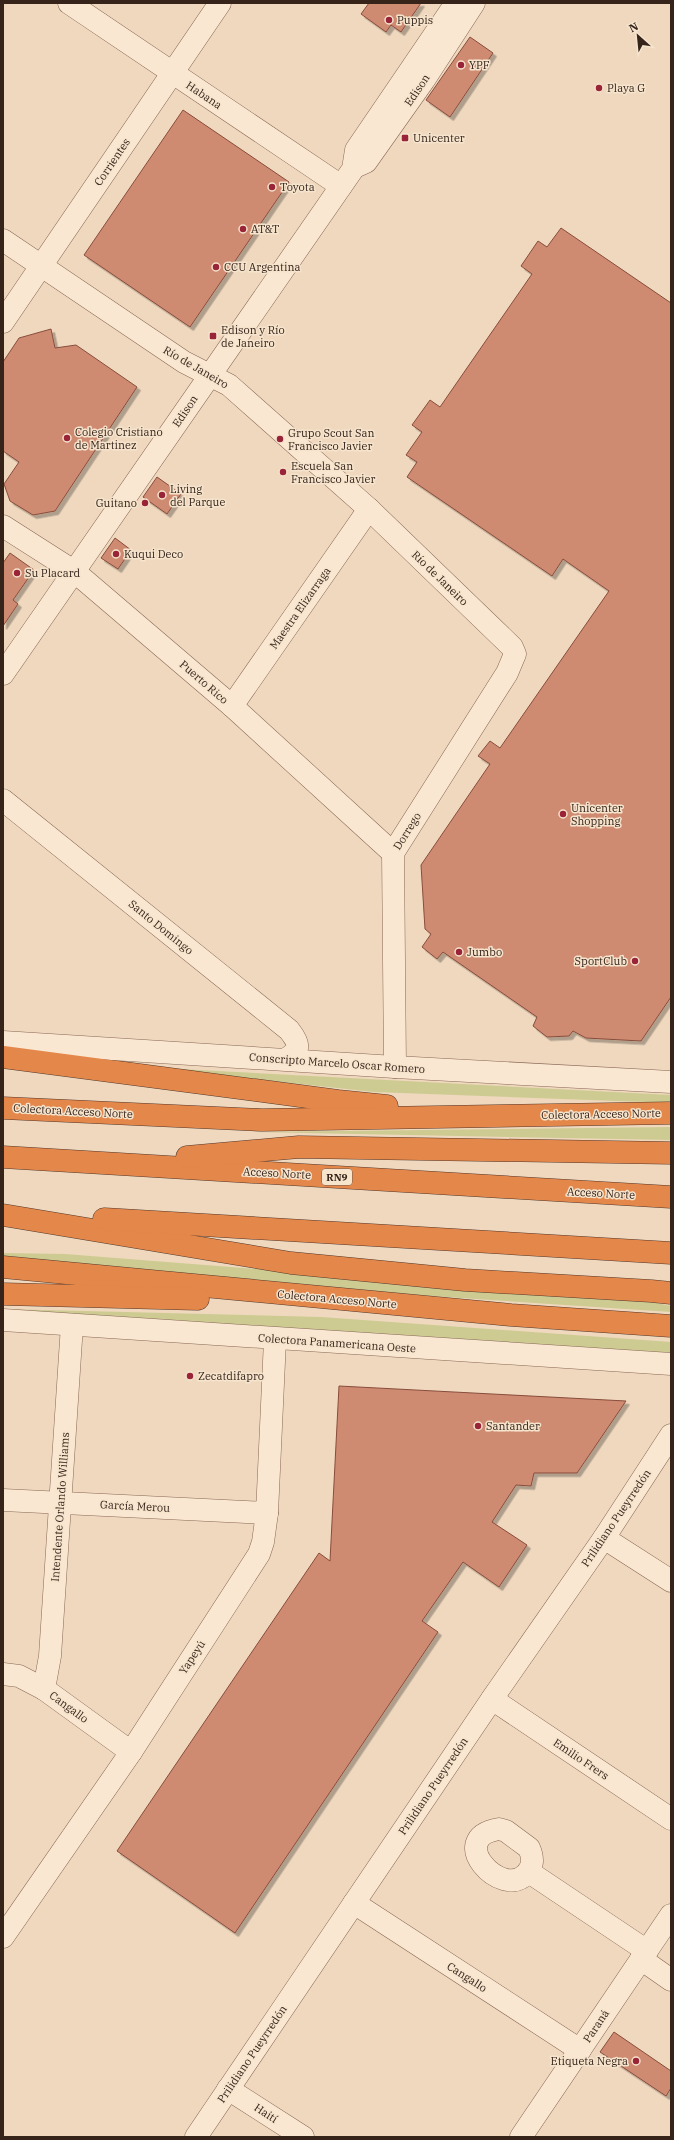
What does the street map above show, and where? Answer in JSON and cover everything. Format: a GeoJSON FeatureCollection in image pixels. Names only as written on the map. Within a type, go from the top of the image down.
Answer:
{"type":"FeatureCollection","features":[{"type":"Feature","properties":{"kind":"highway"},"geometry":{"type":"LineString","coordinates":[[3,1057],[338,1101],[498,1117]]}},
{"type":"Feature","properties":{"kind":"highway","name":"Colectora Acceso Norte"},"geometry":{"type":"LineString","coordinates":[[3,1108],[262,1120],[671,1113]]}},
{"type":"Feature","properties":{"kind":"highway"},"geometry":{"type":"LineString","coordinates":[[117,1164],[299,1147],[671,1153]]}},
{"type":"Feature","properties":{"kind":"highway","name":"Acceso Norte"},"geometry":{"type":"LineString","coordinates":[[3,1157],[671,1197]]}},
{"type":"Feature","properties":{"kind":"highway"},"geometry":{"type":"LineString","coordinates":[[3,1214],[671,1253]]}},
{"type":"Feature","properties":{"kind":"highway"},"geometry":{"type":"LineString","coordinates":[[3,1214],[291,1263],[465,1280],[651,1291],[671,1294]]}},
{"type":"Feature","properties":{"kind":"highway","name":"Colectora Acceso Norte"},"geometry":{"type":"LineString","coordinates":[[3,1267],[511,1315],[668,1326]]}},
{"type":"Feature","properties":{"kind":"highway"},"geometry":{"type":"LineString","coordinates":[[3,1294],[382,1303]]}},
{"type":"Feature","properties":{"kind":"street","name":"Habana"},"geometry":{"type":"LineString","coordinates":[[69,3],[172,74],[347,177]]}},
{"type":"Feature","properties":{"kind":"street","name":"Corrientes"},"geometry":{"type":"LineString","coordinates":[[3,322],[220,3]]}},
{"type":"Feature","properties":{"kind":"street","name":"Edison"},"geometry":{"type":"LineString","coordinates":[[3,674],[347,177],[356,150],[456,3]]}},
{"type":"Feature","properties":{"kind":"street","name":"Edison"},"geometry":{"type":"LineString","coordinates":[[347,177],[366,162],[424,80],[474,3]]}},
{"type":"Feature","properties":{"kind":"street","name":"Río de Janeiro"},"geometry":{"type":"LineString","coordinates":[[3,240],[184,362],[229,385],[369,509],[512,647]]}},
{"type":"Feature","properties":{"kind":"street","name":"Maestra Elizarraga"},"geometry":{"type":"LineString","coordinates":[[232,706],[369,509]]}},
{"type":"Feature","properties":{"kind":"street","name":"Puerto Rico"},"geometry":{"type":"LineString","coordinates":[[3,526],[75,572],[232,706],[394,853]]}},
{"type":"Feature","properties":{"kind":"street","name":"Dorrego"},"geometry":{"type":"LineString","coordinates":[[395,1067],[394,853],[507,673],[515,654],[512,647]]}},
{"type":"Feature","properties":{"kind":"street","name":"Santo Domingo"},"geometry":{"type":"LineString","coordinates":[[3,800],[289,1030],[298,1048],[296,1053],[286,1059]]}},
{"type":"Feature","properties":{"kind":"street","name":"Conscripto Marcelo Oscar Romero"},"geometry":{"type":"LineString","coordinates":[[3,1042],[395,1067],[671,1082]]}},
{"type":"Feature","properties":{"kind":"street","name":"Colectora Panamericana Oeste"},"geometry":{"type":"LineString","coordinates":[[3,1320],[275,1340],[671,1364]]}},
{"type":"Feature","properties":{"kind":"street","name":"Intendente Orlando Williams"},"geometry":{"type":"LineString","coordinates":[[44,1689],[50,1656],[72,1325]]}},
{"type":"Feature","properties":{"kind":"street","name":"Yapeyú"},"geometry":{"type":"LineString","coordinates":[[3,1937],[131,1752],[259,1554],[263,1542],[267,1512],[275,1340]]}},
{"type":"Feature","properties":{"kind":"street","name":"Prilidiano Pueyrredón"},"geometry":{"type":"LineString","coordinates":[[196,2137],[492,1699],[604,1538],[671,1435]]}},
{"type":"Feature","properties":{"kind":"street","name":"García Merou"},"geometry":{"type":"LineString","coordinates":[[3,1500],[267,1512]]}},
{"type":"Feature","properties":{"kind":"street"},"geometry":{"type":"LineString","coordinates":[[604,1538],[671,1581]]}},
{"type":"Feature","properties":{"kind":"street","name":"Cangallo"},"geometry":{"type":"LineString","coordinates":[[3,1674],[19,1676],[44,1689],[131,1752]]}},
{"type":"Feature","properties":{"kind":"street","name":"Emilio Frers"},"geometry":{"type":"LineString","coordinates":[[492,1699],[671,1819]]}},
{"type":"Feature","properties":{"kind":"street"},"geometry":{"type":"LineString","coordinates":[[529,1872],[644,1955],[671,1980]]}},
{"type":"Feature","properties":{"kind":"street","name":"Cangallo"},"geometry":{"type":"LineString","coordinates":[[354,1904],[580,2050]]}},
{"type":"Feature","properties":{"kind":"street","name":"Paraná"},"geometry":{"type":"LineString","coordinates":[[520,2137],[671,1915]]}},
{"type":"Feature","properties":{"kind":"street","name":"Haití"},"geometry":{"type":"LineString","coordinates":[[228,2089],[303,2137]]}},
{"type":"Feature","properties":{"kind":"shaded area"},"geometry":{"type":"Polygon","coordinates":[[[141,1067],[671,1095],[671,1103],[374,1092],[141,1067]]]}},
{"type":"Feature","properties":{"kind":"shaded area"},"geometry":{"type":"Polygon","coordinates":[[[671,1127],[671,1140],[253,1132],[671,1127]]]}},
{"type":"Feature","properties":{"kind":"shaded area"},"geometry":{"type":"Polygon","coordinates":[[[3,1253],[65,1254],[637,1299],[671,1306],[671,1312],[401,1294],[3,1256],[3,1253]]]}},
{"type":"Feature","properties":{"kind":"shaded area"},"geometry":{"type":"Polygon","coordinates":[[[3,1309],[321,1317],[671,1342],[671,1359],[3,1314],[3,1309]]]}},
{"type":"Feature","properties":{"kind":"building","name":"Puppis"},"geometry":{"type":"Polygon","coordinates":[[[369,3],[421,3],[401,32],[391,25],[386,32],[361,14],[369,3]]]}},
{"type":"Feature","properties":{"kind":"building"},"geometry":{"type":"Polygon","coordinates":[[[470,37],[493,53],[450,117],[426,100],[470,37]]]}},
{"type":"Feature","properties":{"kind":"building"},"geometry":{"type":"Polygon","coordinates":[[[183,110],[289,182],[190,327],[84,255],[183,110]]]}},
{"type":"Feature","properties":{"kind":"building"},"geometry":{"type":"Polygon","coordinates":[[[561,228],[671,303],[671,997],[641,1041],[586,1038],[573,1031],[569,1036],[547,1037],[533,1026],[537,1017],[443,952],[437,959],[422,947],[431,934],[425,929],[421,865],[490,764],[478,756],[490,741],[500,748],[609,591],[563,559],[552,576],[407,477],[417,462],[406,455],[422,432],[412,425],[430,400],[440,407],[532,274],[521,266],[538,241],[547,247],[561,228]]]}},
{"type":"Feature","properties":{"kind":"building"},"geometry":{"type":"Polygon","coordinates":[[[51,329],[55,348],[76,345],[137,387],[55,511],[33,515],[10,501],[4,484],[19,462],[3,451],[3,362],[19,338],[51,329]]]}},
{"type":"Feature","properties":{"kind":"building","name":"Living del Parque"},"geometry":{"type":"Polygon","coordinates":[[[157,477],[181,494],[167,514],[143,497],[157,477]]]}},
{"type":"Feature","properties":{"kind":"building","name":"Kuqui Deco"},"geometry":{"type":"Polygon","coordinates":[[[115,538],[131,550],[118,569],[101,558],[115,538]]]}},
{"type":"Feature","properties":{"kind":"building"},"geometry":{"type":"Polygon","coordinates":[[[10,553],[34,570],[13,600],[18,604],[3,626],[3,563],[10,553]]]}},
{"type":"Feature","properties":{"kind":"building"},"geometry":{"type":"Polygon","coordinates":[[[339,1386],[626,1401],[577,1473],[534,1473],[531,1486],[516,1485],[492,1522],[527,1545],[499,1587],[463,1562],[422,1621],[438,1632],[235,1933],[117,1851],[319,1553],[330,1561],[339,1386]]]}},
{"type":"Feature","properties":{"kind":"building","name":"Etiqueta Negra"},"geometry":{"type":"Polygon","coordinates":[[[614,2032],[671,2071],[671,2088],[666,2096],[600,2052],[614,2032]]]}},
{"type":"Feature","properties":{"kind":"place","name":"Puppis"},"geometry":{"type":"Point","coordinates":[389,20]}},
{"type":"Feature","properties":{"kind":"place","name":"YPF"},"geometry":{"type":"Point","coordinates":[461,65]}},
{"type":"Feature","properties":{"kind":"place","name":"Playa G"},"geometry":{"type":"Point","coordinates":[599,88]}},
{"type":"Feature","properties":{"kind":"place","name":"Unicenter"},"geometry":{"type":"Point","coordinates":[405,138]}},
{"type":"Feature","properties":{"kind":"place","name":"Toyota"},"geometry":{"type":"Point","coordinates":[272,187]}},
{"type":"Feature","properties":{"kind":"place","name":"AT&T"},"geometry":{"type":"Point","coordinates":[243,229]}},
{"type":"Feature","properties":{"kind":"place","name":"CCU Argentina"},"geometry":{"type":"Point","coordinates":[216,267]}},
{"type":"Feature","properties":{"kind":"place","name":"Edison y Río de Janeiro"},"geometry":{"type":"Point","coordinates":[213,336]}},
{"type":"Feature","properties":{"kind":"place","name":"Colegio Cristiano de Martinez"},"geometry":{"type":"Point","coordinates":[67,438]}},
{"type":"Feature","properties":{"kind":"place","name":"Grupo Scout San Francisco Javier"},"geometry":{"type":"Point","coordinates":[280,439]}},
{"type":"Feature","properties":{"kind":"place","name":"Escuela San Francisco Javier"},"geometry":{"type":"Point","coordinates":[283,472]}},
{"type":"Feature","properties":{"kind":"place","name":"Living del Parque"},"geometry":{"type":"Point","coordinates":[162,495]}},
{"type":"Feature","properties":{"kind":"place","name":"Guitano"},"geometry":{"type":"Point","coordinates":[145,503]}},
{"type":"Feature","properties":{"kind":"place","name":"Kuqui Deco"},"geometry":{"type":"Point","coordinates":[116,554]}},
{"type":"Feature","properties":{"kind":"place","name":"Su Placard"},"geometry":{"type":"Point","coordinates":[17,573]}},
{"type":"Feature","properties":{"kind":"place","name":"Unicenter Shopping"},"geometry":{"type":"Point","coordinates":[563,814]}},
{"type":"Feature","properties":{"kind":"place","name":"Jumbo"},"geometry":{"type":"Point","coordinates":[459,952]}},
{"type":"Feature","properties":{"kind":"place","name":"SportClub"},"geometry":{"type":"Point","coordinates":[635,961]}},
{"type":"Feature","properties":{"kind":"place","name":"Zecatdifapro"},"geometry":{"type":"Point","coordinates":[190,1376]}},
{"type":"Feature","properties":{"kind":"place","name":"Santander"},"geometry":{"type":"Point","coordinates":[478,1426]}},
{"type":"Feature","properties":{"kind":"place","name":"Etiqueta Negra"},"geometry":{"type":"Point","coordinates":[636,2061]}}]}
